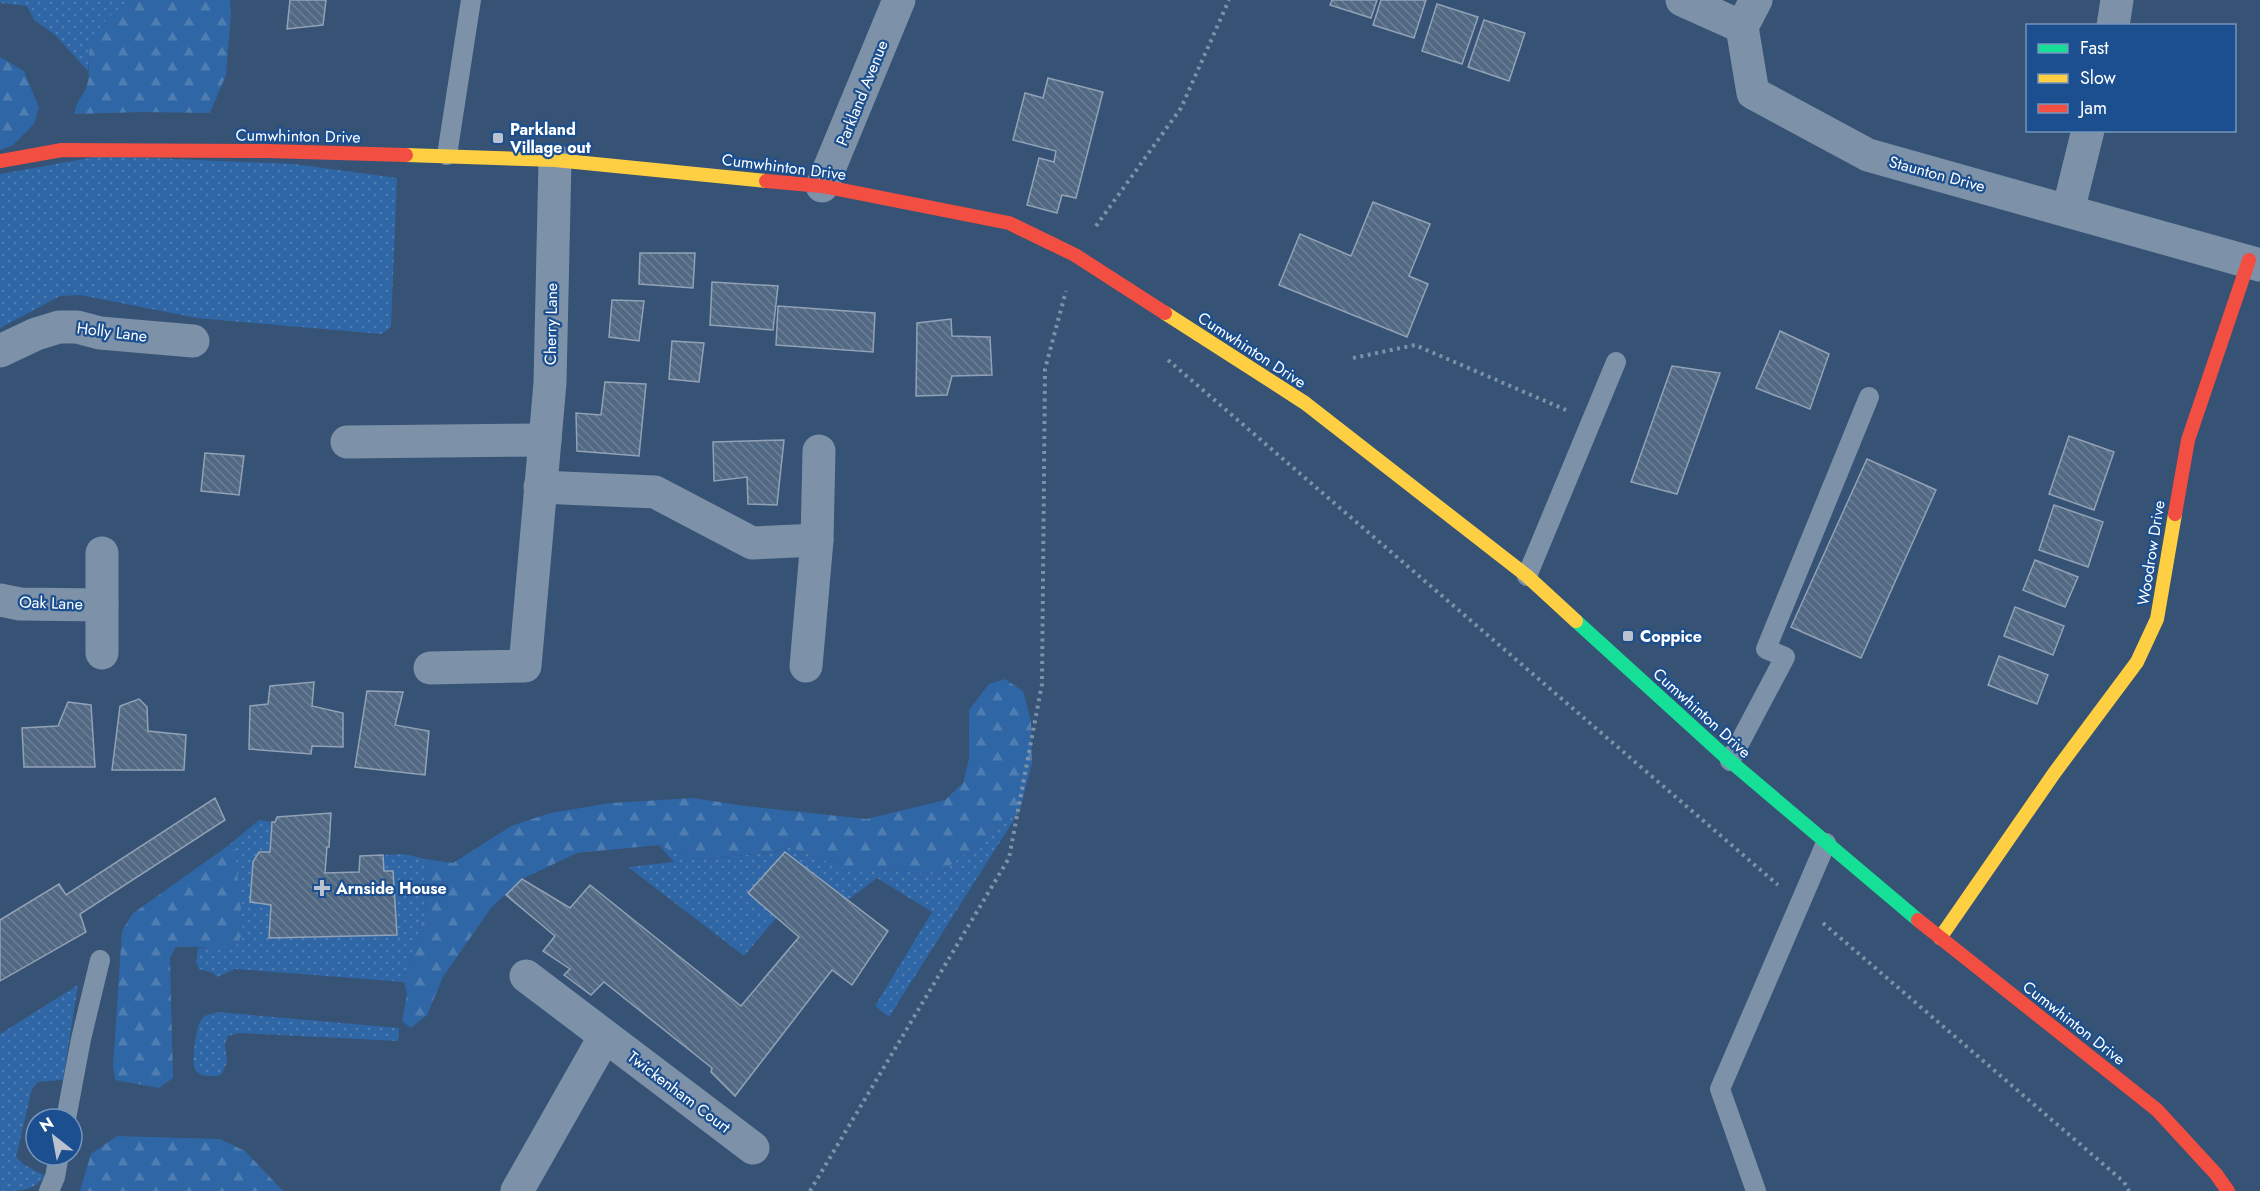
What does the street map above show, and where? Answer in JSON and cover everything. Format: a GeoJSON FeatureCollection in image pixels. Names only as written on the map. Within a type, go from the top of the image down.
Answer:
{"type":"FeatureCollection","features":[{"type":"Feature","properties":{"kind":"street","name":"Parkland Avenue"},"geometry":{"type":"LineString","coordinates":[[822,186],[899,0]]}},
{"type":"Feature","properties":{"kind":"street","name":"Staunton Drive"},"geometry":{"type":"LineString","coordinates":[[1682,0],[1749,13],[1753,93],[1868,155],[2254,263]]}},
{"type":"Feature","properties":{"kind":"street"},"geometry":{"type":"LineString","coordinates":[[2113,24],[2117,0]]}},
{"type":"Feature","properties":{"kind":"street"},"geometry":{"type":"LineString","coordinates":[[2068,210],[2088,132]]}},
{"type":"Feature","properties":{"kind":"street","name":"Cumwhinton Drive"},"geometry":{"type":"LineString","coordinates":[[0,161],[62,150],[447,155],[555,160],[822,186],[1009,223],[1075,255],[1305,403],[1527,576],[1730,761],[1826,843],[2157,1110],[2216,1174],[2228,1191]]}},
{"type":"Feature","properties":{"kind":"street","name":"Cherry Lane"},"geometry":{"type":"LineString","coordinates":[[430,668],[525,666],[550,383],[555,160]]}},
{"type":"Feature","properties":{"kind":"street","name":"Woodrow Drive"},"geometry":{"type":"LineString","coordinates":[[1941,938],[2055,772],[2137,662],[2157,619],[2188,440],[2254,263]]}},
{"type":"Feature","properties":{"kind":"street","name":"Holly Lane"},"geometry":{"type":"LineString","coordinates":[[0,351],[36,334],[59,327],[77,327],[100,333],[193,341]]}},
{"type":"Feature","properties":{"kind":"street"},"geometry":{"type":"LineString","coordinates":[[346,442],[545,440]]}},
{"type":"Feature","properties":{"kind":"street"},"geometry":{"type":"LineString","coordinates":[[806,666],[817,540],[819,451]]}},
{"type":"Feature","properties":{"kind":"street"},"geometry":{"type":"LineString","coordinates":[[540,487],[655,492],[752,543],[817,540]]}},
{"type":"Feature","properties":{"kind":"street"},"geometry":{"type":"LineString","coordinates":[[102,553],[102,653]]}},
{"type":"Feature","properties":{"kind":"street","name":"Oak Lane"},"geometry":{"type":"LineString","coordinates":[[0,600],[20,604],[102,605]]}},
{"type":"Feature","properties":{"kind":"street","name":"Twickenham Court"},"geometry":{"type":"LineString","coordinates":[[526,976],[753,1148]]}},
{"type":"Feature","properties":{"kind":"street"},"geometry":{"type":"LineString","coordinates":[[517,1191],[605,1036]]}},
{"type":"Feature","properties":{"kind":"lane"},"geometry":{"type":"LineString","coordinates":[[447,155],[471,0]]}},
{"type":"Feature","properties":{"kind":"lane"},"geometry":{"type":"LineString","coordinates":[[1527,576],[1616,362]]}},
{"type":"Feature","properties":{"kind":"lane"},"geometry":{"type":"LineString","coordinates":[[1730,761],[1785,657],[1766,649],[1869,397]]}},
{"type":"Feature","properties":{"kind":"lane"},"geometry":{"type":"LineString","coordinates":[[1756,1191],[1720,1089],[1826,843]]}},
{"type":"Feature","properties":{"kind":"lane"},"geometry":{"type":"LineString","coordinates":[[69,1107],[100,960]]}},
{"type":"Feature","properties":{"kind":"lane"},"geometry":{"type":"LineString","coordinates":[[49,1191],[57,1167]]}},
{"type":"Feature","properties":{"kind":"path"},"geometry":{"type":"LineString","coordinates":[[810,1191],[1009,858],[1042,684],[1045,369],[1075,255],[1181,108],[1229,0]]}},
{"type":"Feature","properties":{"kind":"path"},"geometry":{"type":"LineString","coordinates":[[1353,358],[1415,345],[1591,421]]}},
{"type":"Feature","properties":{"kind":"path"},"geometry":{"type":"LineString","coordinates":[[1163,355],[2124,1182],[2129,1191]]}},
{"type":"Feature","properties":{"kind":"green space"},"geometry":{"type":"Polygon","coordinates":[[[0,0],[133,0],[111,15],[89,56],[88,71],[55,35],[34,20],[27,6],[0,3],[0,0]]]}},
{"type":"Feature","properties":{"kind":"green space"},"geometry":{"type":"Polygon","coordinates":[[[133,0],[230,0],[226,75],[210,113],[74,114],[88,82],[89,56],[98,30],[117,10],[133,0]]]}},
{"type":"Feature","properties":{"kind":"green space"},"geometry":{"type":"Polygon","coordinates":[[[0,57],[24,71],[39,108],[34,124],[13,145],[0,150],[0,57]]]}},
{"type":"Feature","properties":{"kind":"green space"},"geometry":{"type":"Polygon","coordinates":[[[100,156],[294,164],[397,178],[391,327],[381,334],[197,318],[80,295],[60,296],[0,328],[0,174],[100,156]]]}},
{"type":"Feature","properties":{"kind":"green space"},"geometry":{"type":"Polygon","coordinates":[[[1005,679],[1023,691],[1031,721],[1032,763],[1020,810],[938,875],[871,868],[845,868],[789,847],[772,853],[692,859],[659,845],[577,853],[522,879],[491,908],[443,977],[427,1015],[411,1028],[402,1021],[407,994],[404,982],[424,916],[426,859],[453,863],[511,826],[550,813],[611,803],[693,798],[866,819],[945,800],[963,783],[969,759],[969,710],[989,684],[1005,679]]]}},
{"type":"Feature","properties":{"kind":"green space"},"geometry":{"type":"Polygon","coordinates":[[[1020,810],[889,1017],[875,1006],[932,912],[877,878],[848,900],[784,853],[748,893],[777,917],[744,956],[628,867],[674,862],[659,845],[692,859],[772,853],[789,847],[845,868],[871,868],[938,875],[1020,810]]]}},
{"type":"Feature","properties":{"kind":"green space"},"geometry":{"type":"Polygon","coordinates":[[[259,820],[272,822],[270,852],[259,852],[253,862],[250,902],[271,905],[270,938],[397,935],[393,871],[384,871],[383,855],[403,854],[426,859],[424,916],[404,982],[235,969],[217,977],[213,973],[199,969],[196,962],[198,948],[236,945],[235,850],[229,845],[259,820]]]}},
{"type":"Feature","properties":{"kind":"green space"},"geometry":{"type":"Polygon","coordinates":[[[229,845],[235,849],[243,931],[237,945],[176,947],[170,958],[173,1078],[159,1088],[115,1080],[113,1066],[122,931],[132,914],[229,845]]]}},
{"type":"Feature","properties":{"kind":"green space"},"geometry":{"type":"Polygon","coordinates":[[[78,985],[63,1080],[38,1082],[32,1089],[28,1107],[24,1107],[24,1123],[16,1157],[24,1167],[45,1176],[36,1185],[15,1191],[0,1191],[0,1034],[78,985]]]}},
{"type":"Feature","properties":{"kind":"green space"},"geometry":{"type":"Polygon","coordinates":[[[218,1012],[399,1028],[398,1041],[239,1033],[228,1036],[225,1044],[227,1062],[221,1075],[203,1075],[198,1073],[194,1064],[197,1031],[200,1021],[205,1016],[218,1012]]]}},
{"type":"Feature","properties":{"kind":"green space"},"geometry":{"type":"Polygon","coordinates":[[[117,1136],[220,1139],[245,1151],[283,1191],[80,1191],[91,1154],[117,1136]]]}},
{"type":"Feature","properties":{"kind":"building"},"geometry":{"type":"Polygon","coordinates":[[[290,0],[326,0],[323,25],[287,29],[290,0]]]}},
{"type":"Feature","properties":{"kind":"building"},"geometry":{"type":"Polygon","coordinates":[[[1332,0],[1377,0],[1371,18],[1330,5],[1332,0]]]}},
{"type":"Feature","properties":{"kind":"building"},"geometry":{"type":"Polygon","coordinates":[[[1381,0],[1426,0],[1414,38],[1373,25],[1381,0]]]}},
{"type":"Feature","properties":{"kind":"building"},"geometry":{"type":"Polygon","coordinates":[[[1437,4],[1478,17],[1462,64],[1422,51],[1437,4]]]}},
{"type":"Feature","properties":{"kind":"building"},"geometry":{"type":"Polygon","coordinates":[[[1484,20],[1525,33],[1509,81],[1468,67],[1484,20]]]}},
{"type":"Feature","properties":{"kind":"building"},"geometry":{"type":"Polygon","coordinates":[[[1048,78],[1103,92],[1076,198],[1062,195],[1057,213],[1027,205],[1039,158],[1054,162],[1056,151],[1013,140],[1025,93],[1043,98],[1048,78]]]}},
{"type":"Feature","properties":{"kind":"building"},"geometry":{"type":"Polygon","coordinates":[[[1373,202],[1430,224],[1409,276],[1428,284],[1407,337],[1279,285],[1300,234],[1351,256],[1373,202]]]}},
{"type":"Feature","properties":{"kind":"building"},"geometry":{"type":"Polygon","coordinates":[[[640,253],[695,253],[693,288],[639,284],[640,253]]]}},
{"type":"Feature","properties":{"kind":"building"},"geometry":{"type":"Polygon","coordinates":[[[712,282],[778,286],[773,330],[710,325],[712,282]]]}},
{"type":"Feature","properties":{"kind":"building"},"geometry":{"type":"Polygon","coordinates":[[[612,300],[644,301],[639,341],[609,337],[612,300]]]}},
{"type":"Feature","properties":{"kind":"building"},"geometry":{"type":"Polygon","coordinates":[[[778,306],[875,313],[873,352],[776,345],[778,306]]]}},
{"type":"Feature","properties":{"kind":"building"},"geometry":{"type":"Polygon","coordinates":[[[951,319],[952,336],[990,337],[992,375],[952,376],[947,395],[916,396],[917,323],[951,319]]]}},
{"type":"Feature","properties":{"kind":"building"},"geometry":{"type":"Polygon","coordinates":[[[1780,331],[1829,354],[1810,409],[1756,388],[1780,331]]]}},
{"type":"Feature","properties":{"kind":"building"},"geometry":{"type":"Polygon","coordinates":[[[672,341],[704,343],[699,382],[669,379],[672,341]]]}},
{"type":"Feature","properties":{"kind":"building"},"geometry":{"type":"Polygon","coordinates":[[[1672,366],[1720,373],[1677,494],[1631,482],[1672,366]]]}},
{"type":"Feature","properties":{"kind":"building"},"geometry":{"type":"Polygon","coordinates":[[[605,382],[646,384],[639,456],[577,451],[576,413],[601,415],[605,382]]]}},
{"type":"Feature","properties":{"kind":"building"},"geometry":{"type":"Polygon","coordinates":[[[2069,436],[2114,452],[2094,510],[2049,494],[2069,436]]]}},
{"type":"Feature","properties":{"kind":"building"},"geometry":{"type":"Polygon","coordinates":[[[784,440],[777,505],[748,504],[747,477],[714,481],[713,442],[784,440]]]}},
{"type":"Feature","properties":{"kind":"building"},"geometry":{"type":"Polygon","coordinates":[[[205,453],[244,456],[239,495],[201,491],[205,453]]]}},
{"type":"Feature","properties":{"kind":"building"},"geometry":{"type":"Polygon","coordinates":[[[1867,459],[1936,490],[1861,658],[1791,627],[1867,459]]]}},
{"type":"Feature","properties":{"kind":"building"},"geometry":{"type":"Polygon","coordinates":[[[2054,505],[2103,522],[2088,567],[2039,550],[2054,505]]]}},
{"type":"Feature","properties":{"kind":"building"},"geometry":{"type":"Polygon","coordinates":[[[2035,560],[2078,577],[2065,607],[2023,590],[2035,560]]]}},
{"type":"Feature","properties":{"kind":"building"},"geometry":{"type":"Polygon","coordinates":[[[2015,607],[2064,626],[2053,655],[2004,636],[2015,607]]]}},
{"type":"Feature","properties":{"kind":"building"},"geometry":{"type":"Polygon","coordinates":[[[1999,656],[2048,675],[2037,704],[1988,685],[1999,656]]]}},
{"type":"Feature","properties":{"kind":"building"},"geometry":{"type":"Polygon","coordinates":[[[314,682],[312,706],[343,713],[343,747],[312,746],[311,754],[249,749],[250,706],[268,704],[270,686],[314,682]]]}},
{"type":"Feature","properties":{"kind":"building"},"geometry":{"type":"Polygon","coordinates":[[[367,691],[403,692],[395,725],[429,731],[425,775],[355,767],[367,691]]]}},
{"type":"Feature","properties":{"kind":"building"},"geometry":{"type":"Polygon","coordinates":[[[139,699],[147,707],[148,731],[186,735],[184,770],[112,770],[120,706],[139,699]]]}},
{"type":"Feature","properties":{"kind":"building"},"geometry":{"type":"Polygon","coordinates":[[[68,702],[91,705],[95,767],[24,767],[22,728],[58,726],[68,702]]]}},
{"type":"Feature","properties":{"kind":"building"},"geometry":{"type":"Polygon","coordinates":[[[215,798],[225,820],[80,914],[86,932],[0,981],[0,920],[59,884],[66,895],[215,798]]]}},
{"type":"Feature","properties":{"kind":"building","name":"Arnside House"},"geometry":{"type":"Polygon","coordinates":[[[331,813],[325,873],[359,872],[360,856],[383,855],[384,871],[393,871],[397,935],[269,938],[271,905],[250,902],[253,862],[259,852],[270,852],[272,822],[275,822],[277,817],[331,813]]]}},
{"type":"Feature","properties":{"kind":"building"},"geometry":{"type":"Polygon","coordinates":[[[785,852],[888,931],[852,985],[832,970],[735,1096],[711,1072],[712,1068],[604,982],[591,995],[564,975],[570,969],[543,951],[555,936],[506,895],[522,879],[570,908],[590,885],[741,1006],[799,937],[748,893],[785,852]]]}},
{"type":"Feature","properties":{"kind":"traffic: fast"},"geometry":{"type":"LineString","coordinates":[[1576,621],[1730,761],[1918,920]]}},
{"type":"Feature","properties":{"kind":"traffic: slow"},"geometry":{"type":"LineString","coordinates":[[406,155],[555,160],[766,181]]}},
{"type":"Feature","properties":{"kind":"traffic: slow"},"geometry":{"type":"LineString","coordinates":[[1165,313],[1305,403],[1527,576],[1576,621]]}},
{"type":"Feature","properties":{"kind":"traffic: slow"},"geometry":{"type":"LineString","coordinates":[[1940,938],[2055,772],[2137,662],[2157,619],[2175,514]]}},
{"type":"Feature","properties":{"kind":"traffic: jam"},"geometry":{"type":"LineString","coordinates":[[0,161],[62,150],[268,151],[406,155]]}},
{"type":"Feature","properties":{"kind":"traffic: jam"},"geometry":{"type":"LineString","coordinates":[[766,181],[822,186],[1009,223],[1075,255],[1165,313]]}},
{"type":"Feature","properties":{"kind":"traffic: jam"},"geometry":{"type":"LineString","coordinates":[[2175,514],[2188,440],[2249,260]]}},
{"type":"Feature","properties":{"kind":"traffic: jam"},"geometry":{"type":"LineString","coordinates":[[1918,920],[2157,1110],[2216,1174],[2228,1191]]}},
{"type":"Feature","properties":{"kind":"place","name":"Parkland Village out"},"geometry":{"type":"Point","coordinates":[498,138]}},
{"type":"Feature","properties":{"kind":"place","name":"Coppice"},"geometry":{"type":"Point","coordinates":[1628,636]}},
{"type":"Feature","properties":{"kind":"place","name":"Arnside House"},"geometry":{"type":"Point","coordinates":[322,888]}}]}
